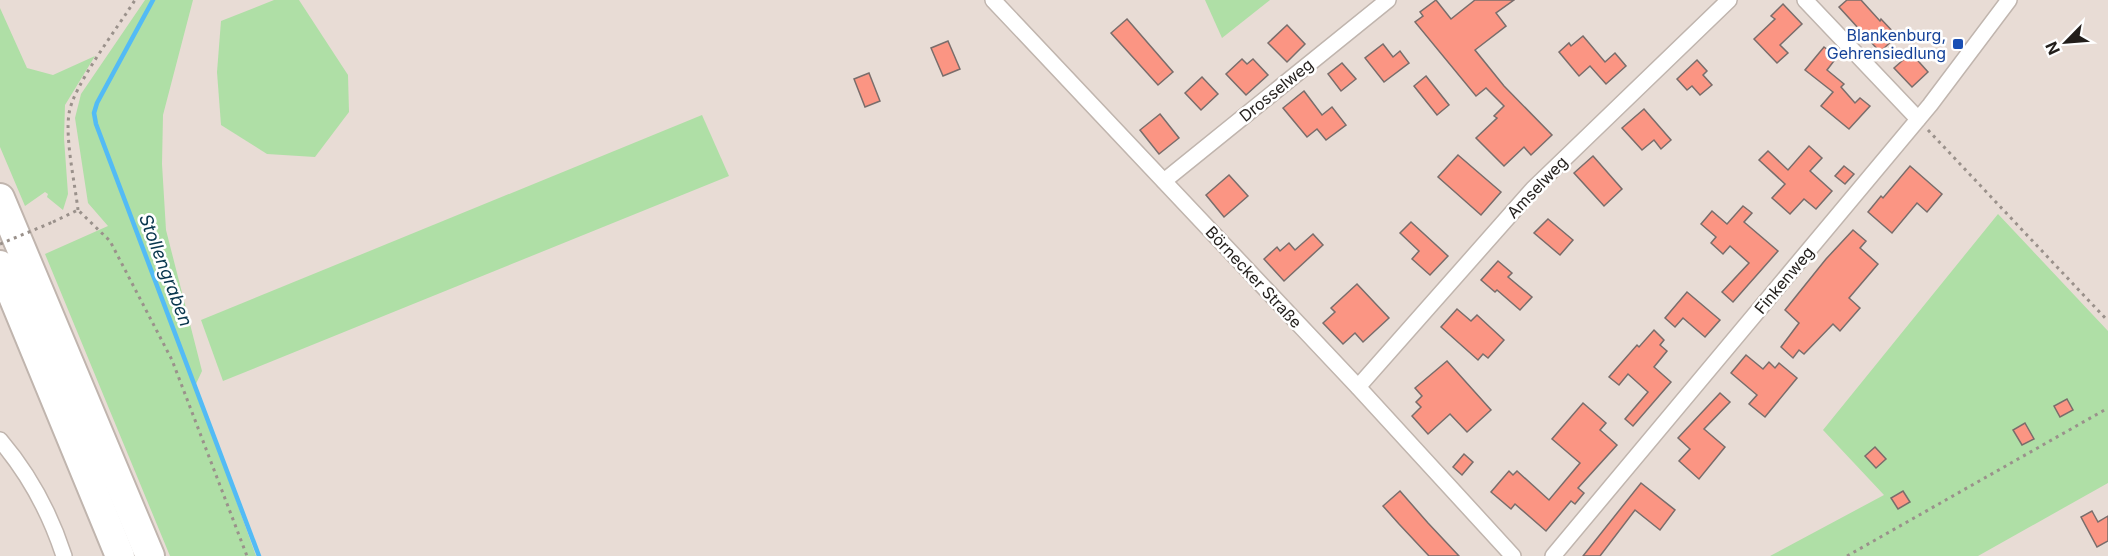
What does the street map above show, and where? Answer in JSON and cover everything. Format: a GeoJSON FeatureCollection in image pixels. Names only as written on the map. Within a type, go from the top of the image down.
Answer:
{"type":"FeatureCollection","features":[{"type":"Feature","properties":{"kind":"highway"},"geometry":{"type":"LineString","coordinates":[[0,198],[150,556]]}},
{"type":"Feature","properties":{"kind":"highway"},"geometry":{"type":"LineString","coordinates":[[0,265],[120,556]]}},
{"type":"Feature","properties":{"kind":"street","name":"Börnecker Straße"},"geometry":{"type":"LineString","coordinates":[[993,0],[1358,387],[1513,556]]}},
{"type":"Feature","properties":{"kind":"street","name":"Drosselweg"},"geometry":{"type":"LineString","coordinates":[[1164,181],[1388,0]]}},
{"type":"Feature","properties":{"kind":"street","name":"Amselweg"},"geometry":{"type":"LineString","coordinates":[[1358,387],[1533,189],[1728,0]]}},
{"type":"Feature","properties":{"kind":"street"},"geometry":{"type":"LineString","coordinates":[[1805,0],[1918,119]]}},
{"type":"Feature","properties":{"kind":"street","name":"Finkenweg"},"geometry":{"type":"LineString","coordinates":[[1553,556],[1918,119],[2009,0]]}},
{"type":"Feature","properties":{"kind":"street"},"geometry":{"type":"LineString","coordinates":[[0,440],[21,466],[40,497],[64,556]]}},
{"type":"Feature","properties":{"kind":"path"},"geometry":{"type":"LineString","coordinates":[[135,0],[77,91],[69,114],[69,139],[78,210],[110,241],[172,360],[247,556]]}},
{"type":"Feature","properties":{"kind":"path"},"geometry":{"type":"LineString","coordinates":[[1918,119],[2108,321]]}},
{"type":"Feature","properties":{"kind":"path"},"geometry":{"type":"LineString","coordinates":[[0,244],[78,210]]}},
{"type":"Feature","properties":{"kind":"path"},"geometry":{"type":"LineString","coordinates":[[1846,556],[2108,408]]}},
{"type":"Feature","properties":{"kind":"green space"},"geometry":{"type":"Polygon","coordinates":[[[145,0],[193,0],[163,115],[162,164],[166,230],[202,371],[195,386],[256,556],[170,556],[45,254],[108,226],[88,203],[75,118],[81,94],[145,0]]]}},
{"type":"Feature","properties":{"kind":"green space"},"geometry":{"type":"Polygon","coordinates":[[[274,0],[299,0],[348,75],[349,112],[315,157],[267,154],[221,125],[217,72],[221,21],[274,0]]]}},
{"type":"Feature","properties":{"kind":"green space"},"geometry":{"type":"Polygon","coordinates":[[[1205,0],[1270,0],[1222,38],[1205,0]]]}},
{"type":"Feature","properties":{"kind":"green space"},"geometry":{"type":"Polygon","coordinates":[[[0,8],[27,68],[53,75],[95,56],[65,105],[64,138],[68,194],[63,210],[47,197],[48,194],[45,192],[25,206],[0,147],[0,8]]]}},
{"type":"Feature","properties":{"kind":"green space"},"geometry":{"type":"Polygon","coordinates":[[[702,115],[729,176],[223,381],[201,320],[702,115]]]}},
{"type":"Feature","properties":{"kind":"green space"},"geometry":{"type":"Polygon","coordinates":[[[1998,214],[2108,331],[2108,483],[1978,556],[1770,556],[1884,495],[1823,430],[1998,214]]]}},
{"type":"Feature","properties":{"kind":"building"},"geometry":{"type":"Polygon","coordinates":[[[1436,0],[1451,19],[1475,0],[1514,0],[1496,13],[1506,26],[1475,50],[1504,86],[1552,135],[1531,155],[1524,147],[1504,166],[1476,138],[1497,118],[1494,116],[1504,106],[1486,88],[1476,96],[1415,22],[1423,16],[1420,12],[1436,0]]]}},
{"type":"Feature","properties":{"kind":"building"},"geometry":{"type":"Polygon","coordinates":[[[1847,0],[1861,0],[1897,36],[1880,52],[1839,7],[1847,0]]]}},
{"type":"Feature","properties":{"kind":"building"},"geometry":{"type":"Polygon","coordinates":[[[1783,4],[1802,24],[1780,45],[1788,53],[1777,63],[1754,39],[1775,19],[1771,16],[1783,4]]]}},
{"type":"Feature","properties":{"kind":"building"},"geometry":{"type":"Polygon","coordinates":[[[1127,19],[1173,72],[1158,85],[1111,33],[1127,19]]]}},
{"type":"Feature","properties":{"kind":"building"},"geometry":{"type":"Polygon","coordinates":[[[1287,25],[1305,44],[1287,62],[1268,43],[1287,25]]]}},
{"type":"Feature","properties":{"kind":"building"},"geometry":{"type":"Polygon","coordinates":[[[1583,36],[1605,62],[1615,53],[1626,66],[1606,84],[1590,66],[1579,76],[1559,52],[1569,43],[1571,46],[1583,36]]]}},
{"type":"Feature","properties":{"kind":"building"},"geometry":{"type":"Polygon","coordinates":[[[948,41],[960,69],[943,76],[931,48],[948,41]]]}},
{"type":"Feature","properties":{"kind":"building"},"geometry":{"type":"Polygon","coordinates":[[[1383,44],[1393,57],[1400,51],[1409,63],[1384,82],[1365,58],[1383,44]]]}},
{"type":"Feature","properties":{"kind":"building"},"geometry":{"type":"Polygon","coordinates":[[[1824,47],[1837,57],[1827,70],[1844,84],[1841,87],[1855,103],[1860,98],[1870,106],[1849,129],[1821,106],[1833,92],[1805,70],[1824,47]]]}},
{"type":"Feature","properties":{"kind":"building"},"geometry":{"type":"Polygon","coordinates":[[[1911,53],[1928,72],[1912,87],[1894,68],[1911,53]]]}},
{"type":"Feature","properties":{"kind":"building"},"geometry":{"type":"Polygon","coordinates":[[[1242,59],[1247,64],[1253,59],[1268,75],[1246,95],[1226,74],[1242,59]]]}},
{"type":"Feature","properties":{"kind":"building"},"geometry":{"type":"Polygon","coordinates":[[[1697,60],[1707,71],[1703,75],[1712,85],[1700,95],[1692,86],[1687,90],[1677,79],[1697,60]]]}},
{"type":"Feature","properties":{"kind":"building"},"geometry":{"type":"Polygon","coordinates":[[[1342,63],[1356,79],[1341,91],[1328,74],[1342,63]]]}},
{"type":"Feature","properties":{"kind":"building"},"geometry":{"type":"Polygon","coordinates":[[[869,73],[880,101],[865,107],[854,79],[869,73]]]}},
{"type":"Feature","properties":{"kind":"building"},"geometry":{"type":"Polygon","coordinates":[[[1426,76],[1449,105],[1437,115],[1414,86],[1426,76]]]}},
{"type":"Feature","properties":{"kind":"building"},"geometry":{"type":"Polygon","coordinates":[[[1202,77],[1218,94],[1201,110],[1185,93],[1202,77]]]}},
{"type":"Feature","properties":{"kind":"building"},"geometry":{"type":"Polygon","coordinates":[[[1304,91],[1322,115],[1332,107],[1346,125],[1326,140],[1317,129],[1307,137],[1283,108],[1304,91]]]}},
{"type":"Feature","properties":{"kind":"building"},"geometry":{"type":"Polygon","coordinates":[[[1644,109],[1671,140],[1661,149],[1654,140],[1642,150],[1622,128],[1644,109]]]}},
{"type":"Feature","properties":{"kind":"building"},"geometry":{"type":"Polygon","coordinates":[[[1160,114],[1179,138],[1159,154],[1140,130],[1160,114]]]}},
{"type":"Feature","properties":{"kind":"building"},"geometry":{"type":"Polygon","coordinates":[[[1809,146],[1822,158],[1810,171],[1832,191],[1816,209],[1804,199],[1790,214],[1772,198],[1785,184],[1759,160],[1768,151],[1788,170],[1809,146]]]}},
{"type":"Feature","properties":{"kind":"building"},"geometry":{"type":"Polygon","coordinates":[[[1458,155],[1501,192],[1481,215],[1438,177],[1458,155]]]}},
{"type":"Feature","properties":{"kind":"building"},"geometry":{"type":"Polygon","coordinates":[[[1593,156],[1622,189],[1604,206],[1574,173],[1593,156]]]}},
{"type":"Feature","properties":{"kind":"building"},"geometry":{"type":"Polygon","coordinates":[[[1844,166],[1854,174],[1845,184],[1835,176],[1844,166]]]}},
{"type":"Feature","properties":{"kind":"building"},"geometry":{"type":"Polygon","coordinates":[[[1910,166],[1942,194],[1927,212],[1917,203],[1892,233],[1868,212],[1910,166]]]}},
{"type":"Feature","properties":{"kind":"building"},"geometry":{"type":"Polygon","coordinates":[[[1229,175],[1248,196],[1224,217],[1206,195],[1229,175]]]}},
{"type":"Feature","properties":{"kind":"building"},"geometry":{"type":"Polygon","coordinates":[[[1743,206],[1752,213],[1744,222],[1778,251],[1733,302],[1722,292],[1749,263],[1730,246],[1723,254],[1711,243],[1716,237],[1701,224],[1712,211],[1727,224],[1743,206]]]}},
{"type":"Feature","properties":{"kind":"building"},"geometry":{"type":"Polygon","coordinates":[[[1548,219],[1573,240],[1560,255],[1534,233],[1548,219]]]}},
{"type":"Feature","properties":{"kind":"building"},"geometry":{"type":"Polygon","coordinates":[[[1411,222],[1448,256],[1430,275],[1412,259],[1419,251],[1400,233],[1411,222]]]}},
{"type":"Feature","properties":{"kind":"building"},"geometry":{"type":"Polygon","coordinates":[[[1853,230],[1866,241],[1860,248],[1878,264],[1849,298],[1860,308],[1840,331],[1833,324],[1804,354],[1799,350],[1793,358],[1781,347],[1799,323],[1785,310],[1853,230]]]}},
{"type":"Feature","properties":{"kind":"building"},"geometry":{"type":"Polygon","coordinates":[[[1313,234],[1323,245],[1284,281],[1264,259],[1277,247],[1280,251],[1289,243],[1295,250],[1313,234]]]}},
{"type":"Feature","properties":{"kind":"building"},"geometry":{"type":"Polygon","coordinates":[[[1498,261],[1512,273],[1508,277],[1532,297],[1520,310],[1497,290],[1495,292],[1481,280],[1498,261]]]}},
{"type":"Feature","properties":{"kind":"building"},"geometry":{"type":"Polygon","coordinates":[[[1357,284],[1389,318],[1363,342],[1355,333],[1343,344],[1323,323],[1335,312],[1331,308],[1357,284]]]}},
{"type":"Feature","properties":{"kind":"building"},"geometry":{"type":"Polygon","coordinates":[[[1687,292],[1720,320],[1705,337],[1683,318],[1675,327],[1665,318],[1687,292]]]}},
{"type":"Feature","properties":{"kind":"building"},"geometry":{"type":"Polygon","coordinates":[[[1457,309],[1471,321],[1477,315],[1504,340],[1488,358],[1483,354],[1478,360],[1441,327],[1457,309]]]}},
{"type":"Feature","properties":{"kind":"building"},"geometry":{"type":"Polygon","coordinates":[[[1654,330],[1664,340],[1660,345],[1667,351],[1654,367],[1671,382],[1633,426],[1625,419],[1648,392],[1628,374],[1619,385],[1609,377],[1637,345],[1639,347],[1654,330]]]}},
{"type":"Feature","properties":{"kind":"building"},"geometry":{"type":"Polygon","coordinates":[[[1746,355],[1763,369],[1769,362],[1775,368],[1779,363],[1797,378],[1765,417],[1749,404],[1757,395],[1731,373],[1746,355]]]}},
{"type":"Feature","properties":{"kind":"building"},"geometry":{"type":"Polygon","coordinates":[[[1447,361],[1491,410],[1467,432],[1450,414],[1428,434],[1412,416],[1421,407],[1416,402],[1422,396],[1415,388],[1447,361]]]}},
{"type":"Feature","properties":{"kind":"building"},"geometry":{"type":"Polygon","coordinates":[[[1720,393],[1730,402],[1704,429],[1725,447],[1699,479],[1679,461],[1690,449],[1678,438],[1720,393]]]}},
{"type":"Feature","properties":{"kind":"building"},"geometry":{"type":"Polygon","coordinates":[[[2067,399],[2073,410],[2060,417],[2054,406],[2067,399]]]}},
{"type":"Feature","properties":{"kind":"building"},"geometry":{"type":"Polygon","coordinates":[[[1583,403],[1606,423],[1600,430],[1617,445],[1578,488],[1584,493],[1575,504],[1571,501],[1546,531],[1515,504],[1511,509],[1491,492],[1509,471],[1513,475],[1517,471],[1549,500],[1580,463],[1552,439],[1583,403]]]}},
{"type":"Feature","properties":{"kind":"building"},"geometry":{"type":"Polygon","coordinates":[[[2025,423],[2034,439],[2022,445],[2013,430],[2025,423]]]}},
{"type":"Feature","properties":{"kind":"building"},"geometry":{"type":"Polygon","coordinates":[[[1875,447],[1886,459],[1876,468],[1865,456],[1875,447]]]}},
{"type":"Feature","properties":{"kind":"building"},"geometry":{"type":"Polygon","coordinates":[[[1464,454],[1473,462],[1462,475],[1453,467],[1464,454]]]}},
{"type":"Feature","properties":{"kind":"building"},"geometry":{"type":"Polygon","coordinates":[[[1641,483],[1675,510],[1660,530],[1635,510],[1600,556],[1583,556],[1641,483]]]}},
{"type":"Feature","properties":{"kind":"building"},"geometry":{"type":"Polygon","coordinates":[[[1400,491],[1459,556],[1429,556],[1399,524],[1383,506],[1400,491]]]}},
{"type":"Feature","properties":{"kind":"building"},"geometry":{"type":"Polygon","coordinates":[[[1903,491],[1910,502],[1898,509],[1891,498],[1903,491]]]}},
{"type":"Feature","properties":{"kind":"building"},"geometry":{"type":"Polygon","coordinates":[[[2092,511],[2098,522],[2108,516],[2108,541],[2097,547],[2081,517],[2092,511]]]}},
{"type":"Feature","properties":{"kind":"waterway","name":"Stollengraben"},"geometry":{"type":"LineString","coordinates":[[153,0],[97,103],[94,113],[96,124],[259,556]]}},
{"type":"Feature","properties":{"kind":"place","name":"Blankenburg, Gehrensiedlung"},"geometry":{"type":"Point","coordinates":[1958,44]}}]}
